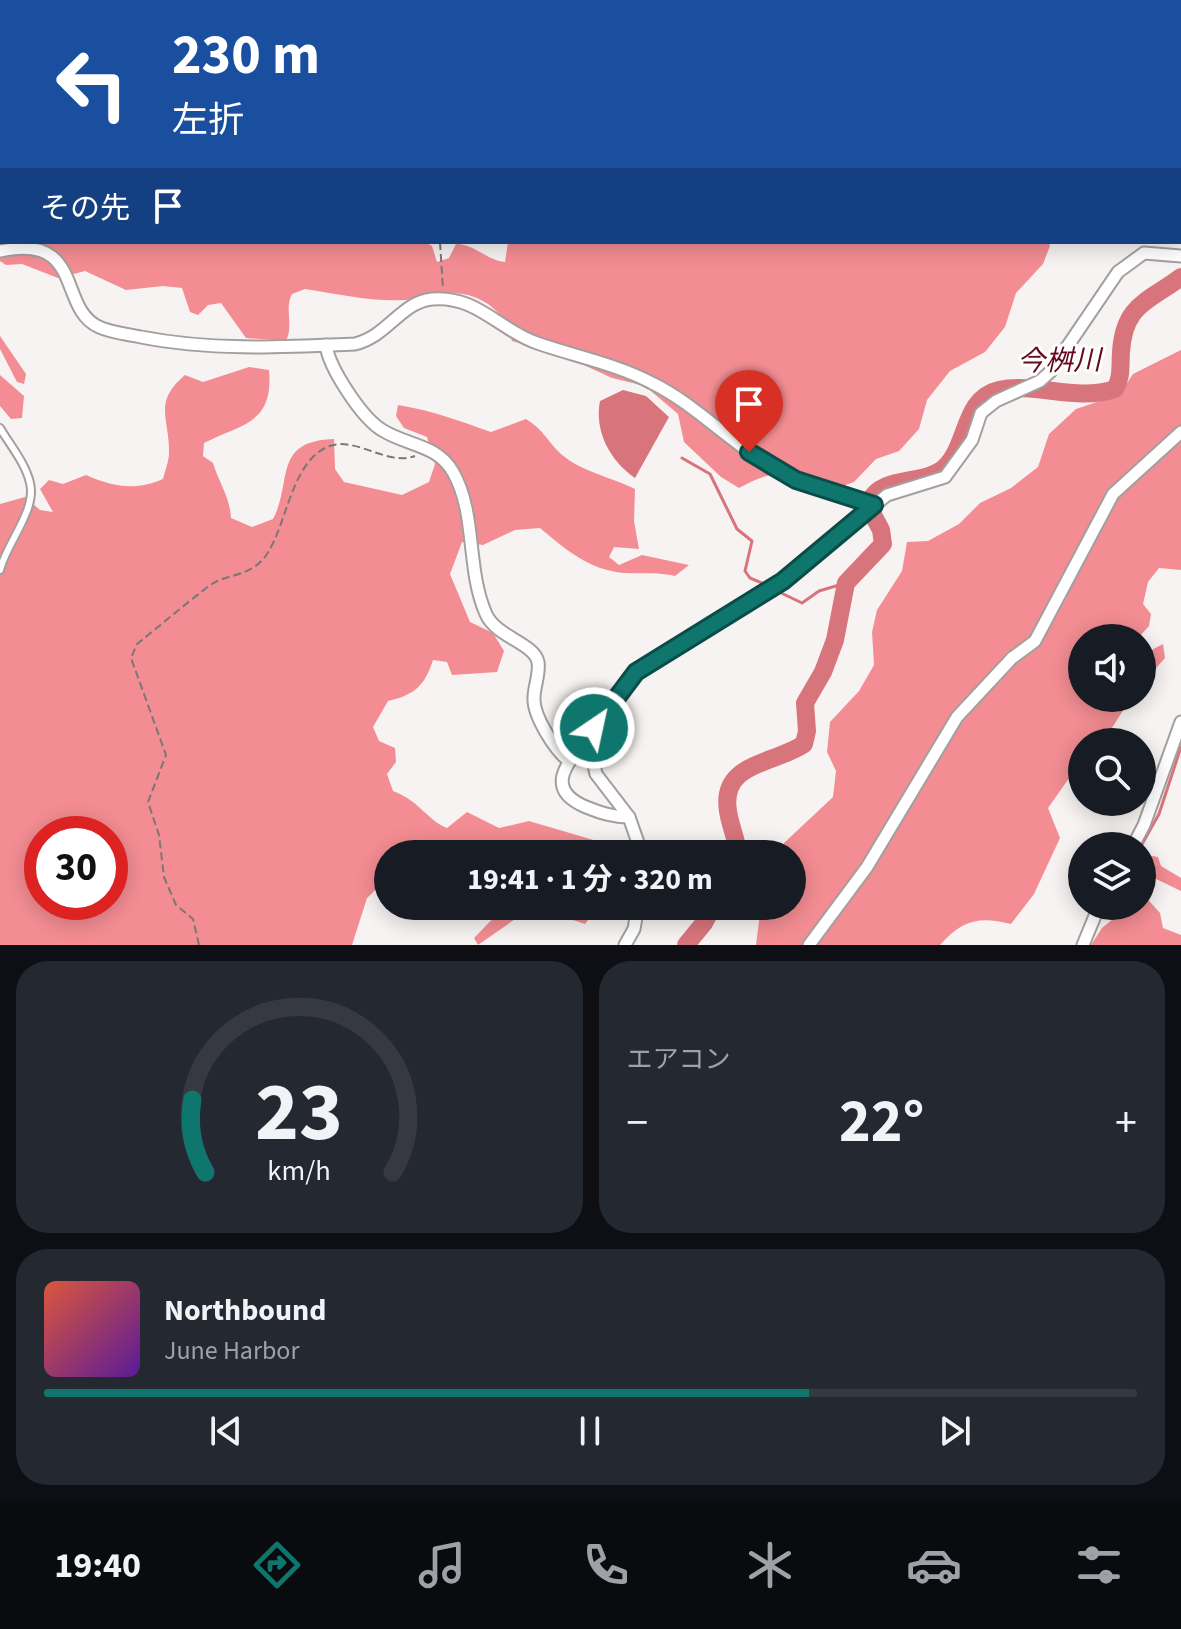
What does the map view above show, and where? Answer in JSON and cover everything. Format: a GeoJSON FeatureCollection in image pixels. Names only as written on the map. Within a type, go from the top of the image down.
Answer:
{"type":"FeatureCollection","features":[{"type":"Feature","properties":{"kind":"street"},"geometry":{"type":"LineString","coordinates":[[637,840],[629,817],[596,774],[592,743],[594,728],[636,672],[783,581],[887,495],[945,477],[972,440],[981,413],[996,401],[1040,381],[1076,336],[1118,272],[1152,247],[1181,256]]}},
{"type":"Feature","properties":{"kind":"street"},"geometry":{"type":"LineString","coordinates":[[0,251],[41,252],[58,261],[87,318],[97,327],[154,339],[243,347],[326,345],[371,340],[417,303],[442,298],[483,309],[538,343],[652,383],[763,462],[796,480],[874,505]]}},
{"type":"Feature","properties":{"kind":"street"},"geometry":{"type":"LineString","coordinates":[[326,345],[331,365],[370,421],[404,442],[430,449],[452,469],[460,485],[472,559],[488,618],[497,631],[534,654],[538,662],[535,709],[569,761]]}},
{"type":"Feature","properties":{"kind":"street"},"geometry":{"type":"LineString","coordinates":[[809,945],[867,867],[957,717],[1012,658],[1035,641],[1113,494],[1181,432]]}},
{"type":"Feature","properties":{"kind":"street"},"geometry":{"type":"LineString","coordinates":[[1140,832],[1181,722]]}},
{"type":"Feature","properties":{"kind":"street"},"geometry":{"type":"LineString","coordinates":[[592,743],[583,744],[569,761],[562,776],[563,791],[571,801],[607,815],[629,817]]}},
{"type":"Feature","properties":{"kind":"street"},"geometry":{"type":"LineString","coordinates":[[625,945],[636,920]]}},
{"type":"Feature","properties":{"kind":"street"},"geometry":{"type":"LineString","coordinates":[[1083,945],[1093,920]]}},
{"type":"Feature","properties":{"kind":"lane"},"geometry":{"type":"LineString","coordinates":[[0,428],[31,488],[28,506],[4,552],[0,570]]}},
{"type":"Feature","properties":{"kind":"path"},"geometry":{"type":"LineString","coordinates":[[440,244],[442,298]]}},
{"type":"Feature","properties":{"kind":"path"},"geometry":{"type":"LineString","coordinates":[[199,945],[193,919],[176,905],[164,877],[159,835],[148,802],[166,755],[131,658],[137,644],[211,584],[239,577],[265,557],[312,457],[329,446],[351,446],[402,461],[430,449]]}},
{"type":"Feature","properties":{"kind":"shaded area"},"geometry":{"type":"Polygon","coordinates":[[[0,244],[428,244],[437,262],[449,258],[456,244],[505,262],[508,244],[1050,246],[1043,264],[1016,293],[1005,327],[985,352],[950,371],[927,400],[919,429],[899,451],[876,459],[854,482],[840,487],[789,473],[766,476],[739,488],[721,477],[684,442],[678,414],[645,386],[612,378],[562,355],[512,341],[502,318],[485,302],[474,297],[450,292],[409,300],[380,300],[305,289],[292,294],[286,341],[246,338],[221,303],[208,305],[198,315],[190,312],[182,288],[163,286],[126,290],[85,271],[58,278],[22,264],[6,265],[0,261],[0,244]]]}},
{"type":"Feature","properties":{"kind":"shaded area"},"geometry":{"type":"Polygon","coordinates":[[[0,336],[26,374],[24,384],[17,382],[0,349],[0,336]]]}},
{"type":"Feature","properties":{"kind":"shaded area"},"geometry":{"type":"Polygon","coordinates":[[[1181,350],[1181,570],[1159,568],[1148,582],[1143,604],[1151,614],[1149,624],[1068,624],[1068,712],[1122,712],[1112,728],[1068,728],[1068,780],[1048,808],[1060,838],[1034,894],[1011,924],[990,920],[972,922],[956,930],[940,945],[756,945],[759,920],[806,920],[806,840],[787,840],[833,797],[836,771],[827,752],[830,722],[859,691],[874,665],[872,632],[877,610],[902,571],[907,542],[928,541],[959,524],[980,503],[1011,488],[1038,467],[1049,434],[1076,409],[1106,399],[1125,386],[1133,374],[1181,350]]]}},
{"type":"Feature","properties":{"kind":"shaded area"},"geometry":{"type":"Polygon","coordinates":[[[249,367],[269,370],[266,402],[260,412],[242,426],[204,443],[203,456],[213,463],[231,518],[252,527],[273,519],[293,455],[314,441],[334,439],[335,469],[344,482],[402,495],[429,482],[435,464],[427,437],[404,428],[396,416],[398,405],[491,432],[526,419],[569,460],[635,489],[634,521],[639,549],[614,547],[609,557],[619,565],[642,555],[689,565],[675,576],[611,571],[578,557],[540,528],[515,530],[483,545],[462,542],[450,574],[470,622],[493,633],[504,651],[497,672],[452,675],[447,662],[433,660],[418,688],[388,701],[373,727],[379,741],[395,748],[396,762],[387,774],[393,791],[410,800],[440,825],[447,828],[467,812],[499,828],[529,821],[593,840],[374,840],[374,891],[367,898],[352,945],[0,945],[0,504],[25,497],[40,510],[53,512],[40,489],[49,480],[63,484],[86,475],[115,485],[134,486],[163,479],[169,456],[166,403],[175,385],[185,375],[203,382],[249,367]]]}},
{"type":"Feature","properties":{"kind":"shaded area"},"geometry":{"type":"Polygon","coordinates":[[[0,375],[24,396],[22,418],[11,419],[0,406],[0,375]]]}},
{"type":"Feature","properties":{"kind":"shaded area"},"geometry":{"type":"Polygon","coordinates":[[[623,390],[646,396],[669,417],[635,478],[611,454],[599,423],[600,401],[623,390]]]}},
{"type":"Feature","properties":{"kind":"shaded area"},"geometry":{"type":"Polygon","coordinates":[[[1163,644],[1165,658],[1156,668],[1156,648],[1163,644]]]}},
{"type":"Feature","properties":{"kind":"shaded area"},"geometry":{"type":"Polygon","coordinates":[[[1156,857],[1161,866],[1181,878],[1181,891],[1156,879],[1156,857]]]}},
{"type":"Feature","properties":{"kind":"shaded area"},"geometry":{"type":"Polygon","coordinates":[[[1156,909],[1163,928],[1181,935],[1181,945],[1091,945],[1102,928],[1112,920],[1156,920],[1156,909]]]}},
{"type":"Feature","properties":{"kind":"shaded area"},"geometry":{"type":"Polygon","coordinates":[[[491,920],[514,920],[478,945],[474,938],[491,920]]]}},
{"type":"Feature","properties":{"kind":"waterway","name":"今桝川"},"geometry":{"type":"LineString","coordinates":[[869,502],[884,487],[927,477],[945,467],[958,447],[972,412],[987,395],[1013,388],[1086,394],[1115,389],[1120,376],[1127,324],[1148,299],[1181,277]]}},
{"type":"Feature","properties":{"kind":"waterway"},"geometry":{"type":"LineString","coordinates":[[682,458],[710,474],[737,529],[752,541],[745,571],[750,578],[769,586]]}},
{"type":"Feature","properties":{"kind":"waterway","name":"今桝川"},"geometry":{"type":"LineString","coordinates":[[735,840],[728,811],[732,783],[752,767],[804,744],[807,731],[805,703],[823,672],[835,640],[846,583],[883,544],[881,530],[872,513]]}},
{"type":"Feature","properties":{"kind":"waterway"},"geometry":{"type":"LineString","coordinates":[[775,590],[802,603],[819,591],[846,583]]}},
{"type":"Feature","properties":{"kind":"waterway"},"geometry":{"type":"LineString","coordinates":[[1149,832],[1159,814],[1181,747]]}},
{"type":"Feature","properties":{"kind":"waterway","name":"今桝川"},"geometry":{"type":"LineString","coordinates":[[686,945],[706,920]]}},
{"type":"Feature","properties":{"kind":"route"},"geometry":{"type":"LineString","coordinates":[[594,728],[636,672],[783,581],[874,505],[796,480],[749,452]]}}]}
